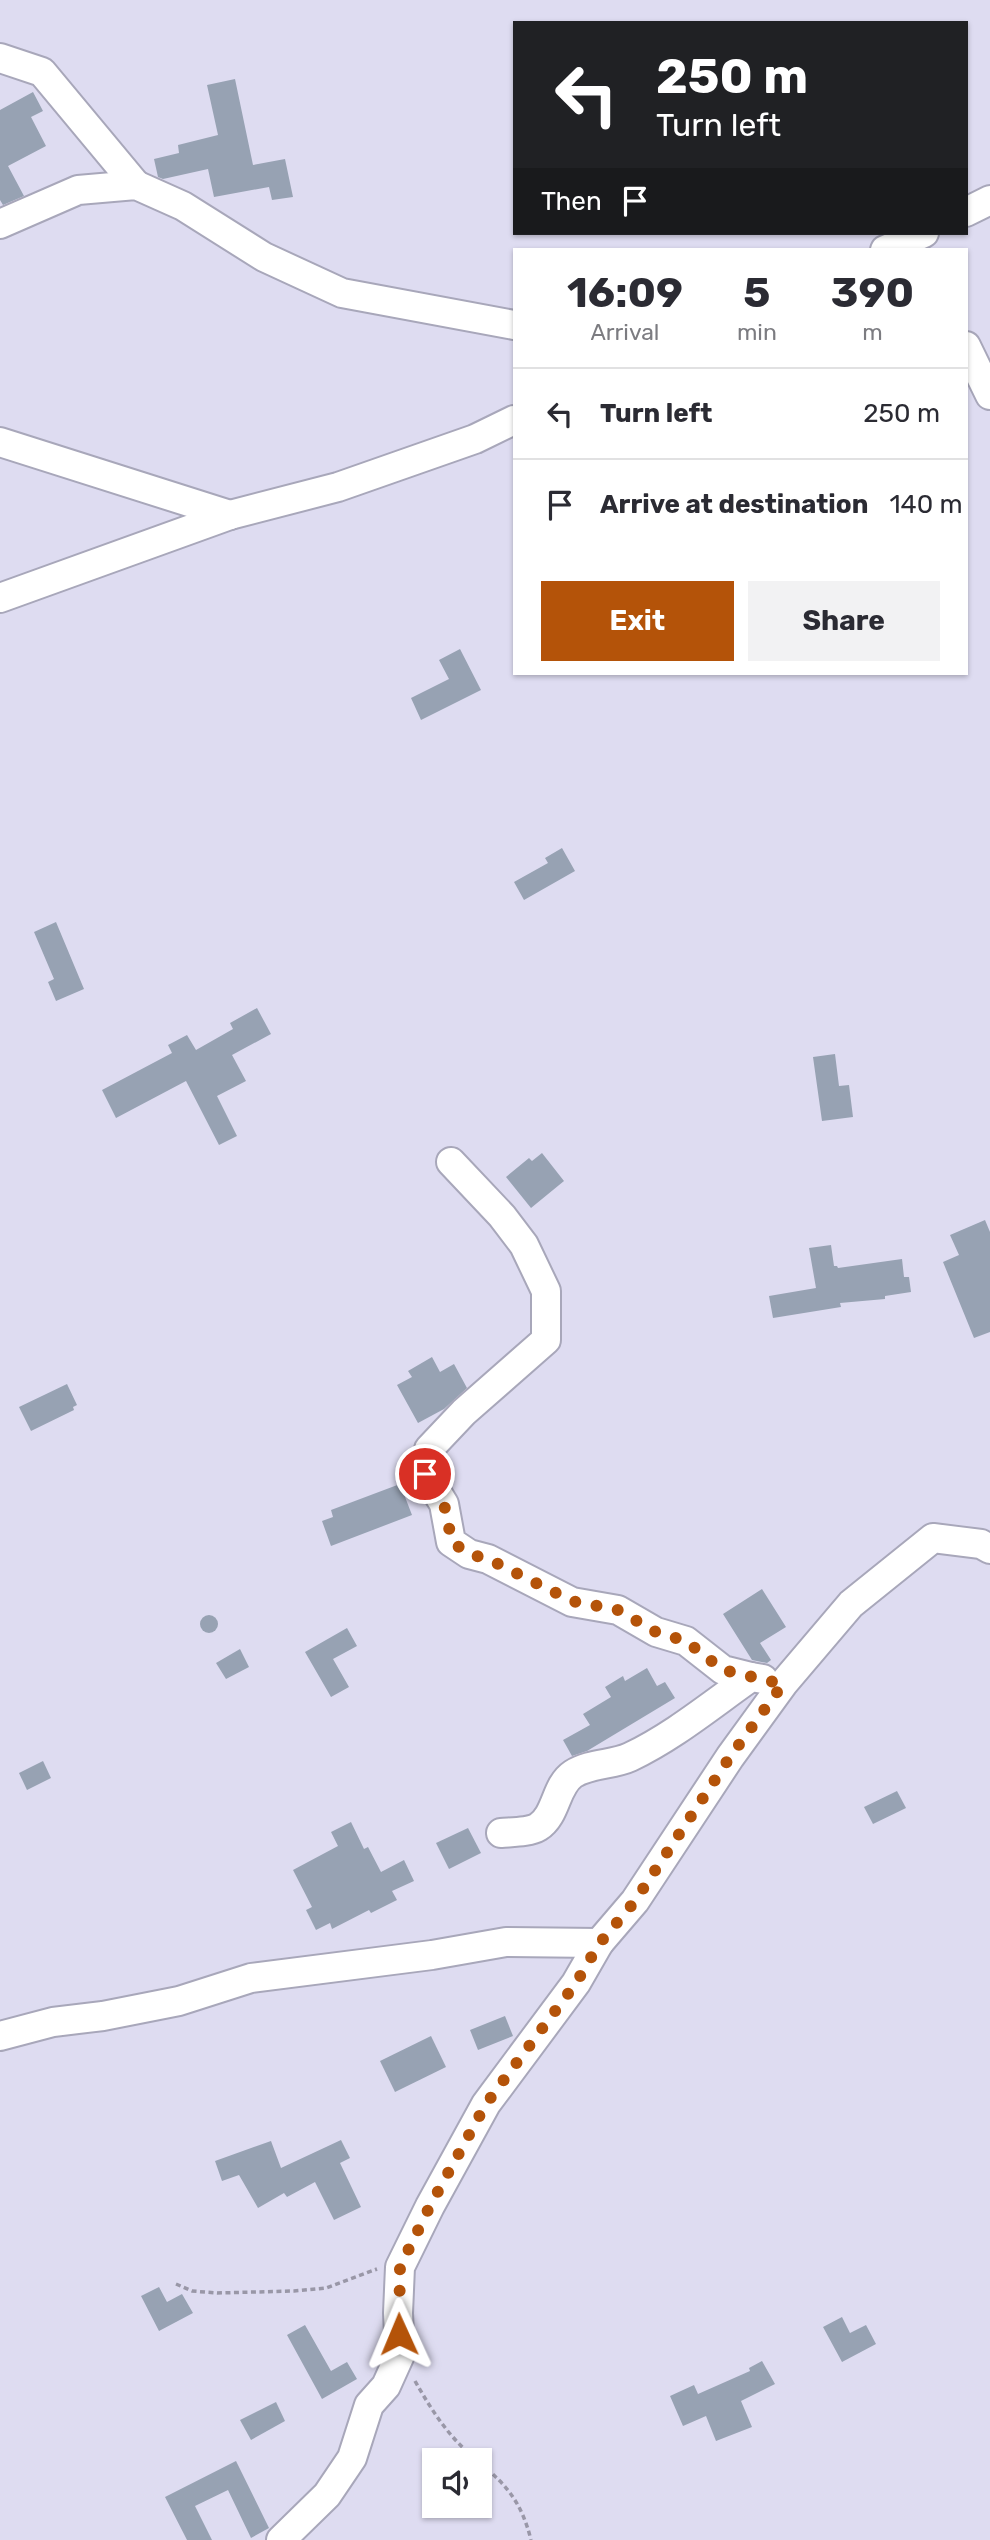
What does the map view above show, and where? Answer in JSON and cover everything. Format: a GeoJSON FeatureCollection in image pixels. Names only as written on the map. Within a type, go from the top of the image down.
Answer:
{"type":"FeatureCollection","features":[{"type":"Feature","properties":{"kind":"street"},"geometry":{"type":"LineString","coordinates":[[0,58],[42,72],[136,185],[183,206],[264,257],[342,293],[513,325]]}},
{"type":"Feature","properties":{"kind":"street"},"geometry":{"type":"LineString","coordinates":[[0,224],[78,190],[136,185]]}},
{"type":"Feature","properties":{"kind":"street"},"geometry":{"type":"LineString","coordinates":[[968,211],[990,200]]}},
{"type":"Feature","properties":{"kind":"street"},"geometry":{"type":"LineString","coordinates":[[890,248],[919,235]]}},
{"type":"Feature","properties":{"kind":"street"},"geometry":{"type":"LineString","coordinates":[[968,350],[990,395]]}},
{"type":"Feature","properties":{"kind":"street"},"geometry":{"type":"LineString","coordinates":[[0,598],[230,515],[338,487],[475,439],[513,420]]}},
{"type":"Feature","properties":{"kind":"street"},"geometry":{"type":"LineString","coordinates":[[0,442],[230,515]]}},
{"type":"Feature","properties":{"kind":"street"},"geometry":{"type":"LineString","coordinates":[[451,1163],[502,1216],[524,1245],[546,1291],[546,1340],[464,1412],[429,1449],[425,1474],[444,1504],[452,1542],[469,1554],[488,1559],[572,1601],[618,1610],[656,1632],[686,1641],[723,1670],[783,1684]]}},
{"type":"Feature","properties":{"kind":"street"},"geometry":{"type":"LineString","coordinates":[[281,2540],[327,2495],[352,2458],[369,2405],[386,2386],[400,2355],[400,2267],[486,2104],[576,1983],[599,1944],[635,1901],[730,1757],[783,1684],[851,1604],[933,1538],[981,1544],[990,1549]]}},
{"type":"Feature","properties":{"kind":"street"},"geometry":{"type":"LineString","coordinates":[[501,1833],[537,1828],[549,1816],[563,1785],[573,1774],[628,1758],[695,1720],[751,1677]]}},
{"type":"Feature","properties":{"kind":"street"},"geometry":{"type":"LineString","coordinates":[[0,2036],[53,2022],[103,2016],[179,2001],[251,1978],[432,1955],[506,1942],[599,1944]]}},
{"type":"Feature","properties":{"kind":"path"},"geometry":{"type":"LineString","coordinates":[[176,2284],[192,2291],[255,2294],[326,2288],[371,2269],[400,2267]]}},
{"type":"Feature","properties":{"kind":"path"},"geometry":{"type":"LineString","coordinates":[[400,2355],[433,2412],[461,2448]]}},
{"type":"Feature","properties":{"kind":"path"},"geometry":{"type":"LineString","coordinates":[[492,2473],[503,2481],[525,2515],[531,2540]]}},
{"type":"Feature","properties":{"kind":"building"},"geometry":{"type":"Polygon","coordinates":[[[235,79],[253,165],[285,159],[293,197],[272,200],[269,187],[214,197],[208,169],[163,179],[158,177],[154,159],[179,153],[178,145],[218,135],[207,85],[235,79]]]}},
{"type":"Feature","properties":{"kind":"building"},"geometry":{"type":"Polygon","coordinates":[[[33,92],[43,111],[31,117],[46,146],[8,166],[24,196],[3,205],[0,200],[0,110],[33,92]]]}},
{"type":"Feature","properties":{"kind":"building"},"geometry":{"type":"Polygon","coordinates":[[[460,649],[481,690],[421,720],[411,698],[449,679],[439,660],[460,649]]]}},
{"type":"Feature","properties":{"kind":"building"},"geometry":{"type":"Polygon","coordinates":[[[562,848],[575,871],[524,900],[514,882],[548,863],[545,858],[562,848]]]}},
{"type":"Feature","properties":{"kind":"building"},"geometry":{"type":"Polygon","coordinates":[[[56,922],[84,989],[56,1001],[48,982],[54,979],[34,932],[56,922]]]}},
{"type":"Feature","properties":{"kind":"building"},"geometry":{"type":"Polygon","coordinates":[[[257,1008],[271,1034],[232,1055],[246,1081],[217,1096],[237,1136],[219,1145],[186,1081],[116,1118],[102,1090],[172,1053],[168,1045],[187,1035],[196,1050],[233,1029],[230,1023],[257,1008]]]}},
{"type":"Feature","properties":{"kind":"building"},"geometry":{"type":"Polygon","coordinates":[[[835,1054],[839,1086],[849,1085],[853,1117],[822,1121],[813,1057],[835,1054]]]}},
{"type":"Feature","properties":{"kind":"building"},"geometry":{"type":"Polygon","coordinates":[[[542,1153],[564,1181],[531,1208],[506,1177],[529,1158],[532,1161],[542,1153]]]}},
{"type":"Feature","properties":{"kind":"building"},"geometry":{"type":"Polygon","coordinates":[[[985,1220],[990,1232],[990,1332],[974,1338],[943,1262],[959,1255],[950,1235],[985,1220]]]}},
{"type":"Feature","properties":{"kind":"building"},"geometry":{"type":"Polygon","coordinates":[[[831,1245],[834,1266],[838,1268],[902,1259],[904,1277],[909,1277],[911,1292],[885,1296],[885,1299],[840,1303],[841,1307],[773,1318],[769,1296],[816,1288],[809,1248],[831,1245]]]}},
{"type":"Feature","properties":{"kind":"building"},"geometry":{"type":"Polygon","coordinates":[[[432,1357],[440,1372],[454,1364],[467,1388],[444,1409],[418,1423],[397,1385],[412,1377],[408,1371],[432,1357]]]}},
{"type":"Feature","properties":{"kind":"building"},"geometry":{"type":"Polygon","coordinates":[[[67,1384],[77,1405],[73,1407],[74,1410],[31,1431],[19,1407],[67,1384]]]}},
{"type":"Feature","properties":{"kind":"building"},"geometry":{"type":"Polygon","coordinates":[[[400,1484],[412,1515],[331,1546],[322,1521],[333,1517],[331,1510],[400,1484]]]}},
{"type":"Feature","properties":{"kind":"building"},"geometry":{"type":"Polygon","coordinates":[[[762,1589],[786,1627],[760,1643],[771,1660],[767,1663],[752,1660],[723,1614],[762,1589]]]}},
{"type":"Feature","properties":{"kind":"building"},"geometry":{"type":"Polygon","coordinates":[[[205,1615],[213,1615],[218,1624],[216,1631],[205,1633],[200,1628],[200,1620],[205,1615]]]}},
{"type":"Feature","properties":{"kind":"building"},"geometry":{"type":"Polygon","coordinates":[[[347,1628],[357,1646],[333,1659],[349,1687],[331,1697],[305,1652],[347,1628]]]}},
{"type":"Feature","properties":{"kind":"building"},"geometry":{"type":"Polygon","coordinates":[[[240,1649],[249,1667],[226,1679],[216,1663],[240,1649]]]}},
{"type":"Feature","properties":{"kind":"building"},"geometry":{"type":"Polygon","coordinates":[[[647,1668],[657,1686],[665,1682],[675,1698],[587,1751],[572,1756],[563,1740],[590,1725],[583,1714],[611,1697],[605,1687],[623,1676],[625,1681],[647,1668]]]}},
{"type":"Feature","properties":{"kind":"building"},"geometry":{"type":"Polygon","coordinates":[[[43,1761],[51,1778],[27,1790],[19,1773],[43,1761]]]}},
{"type":"Feature","properties":{"kind":"building"},"geometry":{"type":"Polygon","coordinates":[[[897,1791],[906,1808],[873,1824],[864,1807],[897,1791]]]}},
{"type":"Feature","properties":{"kind":"building"},"geometry":{"type":"Polygon","coordinates":[[[351,1822],[364,1849],[368,1847],[381,1872],[404,1860],[414,1881],[392,1891],[397,1900],[371,1913],[369,1910],[332,1929],[330,1923],[316,1930],[306,1910],[312,1907],[293,1870],[338,1846],[331,1832],[351,1822]]]}},
{"type":"Feature","properties":{"kind":"building"},"geometry":{"type":"Polygon","coordinates":[[[468,1828],[481,1853],[449,1869],[436,1843],[468,1828]]]}},
{"type":"Feature","properties":{"kind":"building"},"geometry":{"type":"Polygon","coordinates":[[[505,2016],[513,2036],[478,2050],[470,2030],[505,2016]]]}},
{"type":"Feature","properties":{"kind":"building"},"geometry":{"type":"Polygon","coordinates":[[[431,2036],[446,2067],[395,2092],[380,2061],[431,2036]]]}},
{"type":"Feature","properties":{"kind":"building"},"geometry":{"type":"Polygon","coordinates":[[[341,2140],[350,2158],[340,2163],[361,2207],[334,2220],[315,2182],[287,2197],[284,2193],[258,2208],[239,2175],[222,2181],[215,2161],[271,2141],[281,2168],[341,2140]]]}},
{"type":"Feature","properties":{"kind":"building"},"geometry":{"type":"Polygon","coordinates":[[[159,2287],[167,2302],[182,2294],[193,2313],[159,2331],[141,2296],[159,2287]]]}},
{"type":"Feature","properties":{"kind":"building"},"geometry":{"type":"Polygon","coordinates":[[[842,2317],[850,2333],[866,2325],[876,2344],[842,2362],[823,2327],[842,2317]]]}},
{"type":"Feature","properties":{"kind":"building"},"geometry":{"type":"Polygon","coordinates":[[[305,2325],[331,2371],[347,2362],[357,2379],[322,2399],[287,2335],[305,2325]]]}},
{"type":"Feature","properties":{"kind":"building"},"geometry":{"type":"Polygon","coordinates":[[[762,2361],[775,2384],[741,2401],[752,2427],[716,2441],[706,2416],[683,2426],[670,2396],[694,2385],[698,2394],[750,2371],[749,2368],[762,2361]]]}},
{"type":"Feature","properties":{"kind":"building"},"geometry":{"type":"Polygon","coordinates":[[[276,2402],[285,2421],[251,2440],[240,2420],[276,2402]]]}},
{"type":"Feature","properties":{"kind":"building"},"geometry":{"type":"Polygon","coordinates":[[[236,2461],[269,2528],[251,2538],[228,2490],[195,2506],[212,2540],[187,2540],[165,2497],[236,2461]]]}},
{"type":"Feature","properties":{"kind":"route"},"geometry":{"type":"LineString","coordinates":[[399,2334],[400,2267],[486,2104],[576,1983],[599,1944],[635,1901],[730,1757],[783,1684],[723,1670],[686,1641],[656,1632],[618,1610],[572,1601],[488,1559],[469,1554],[452,1542],[444,1504],[425,1474]]}}]}
